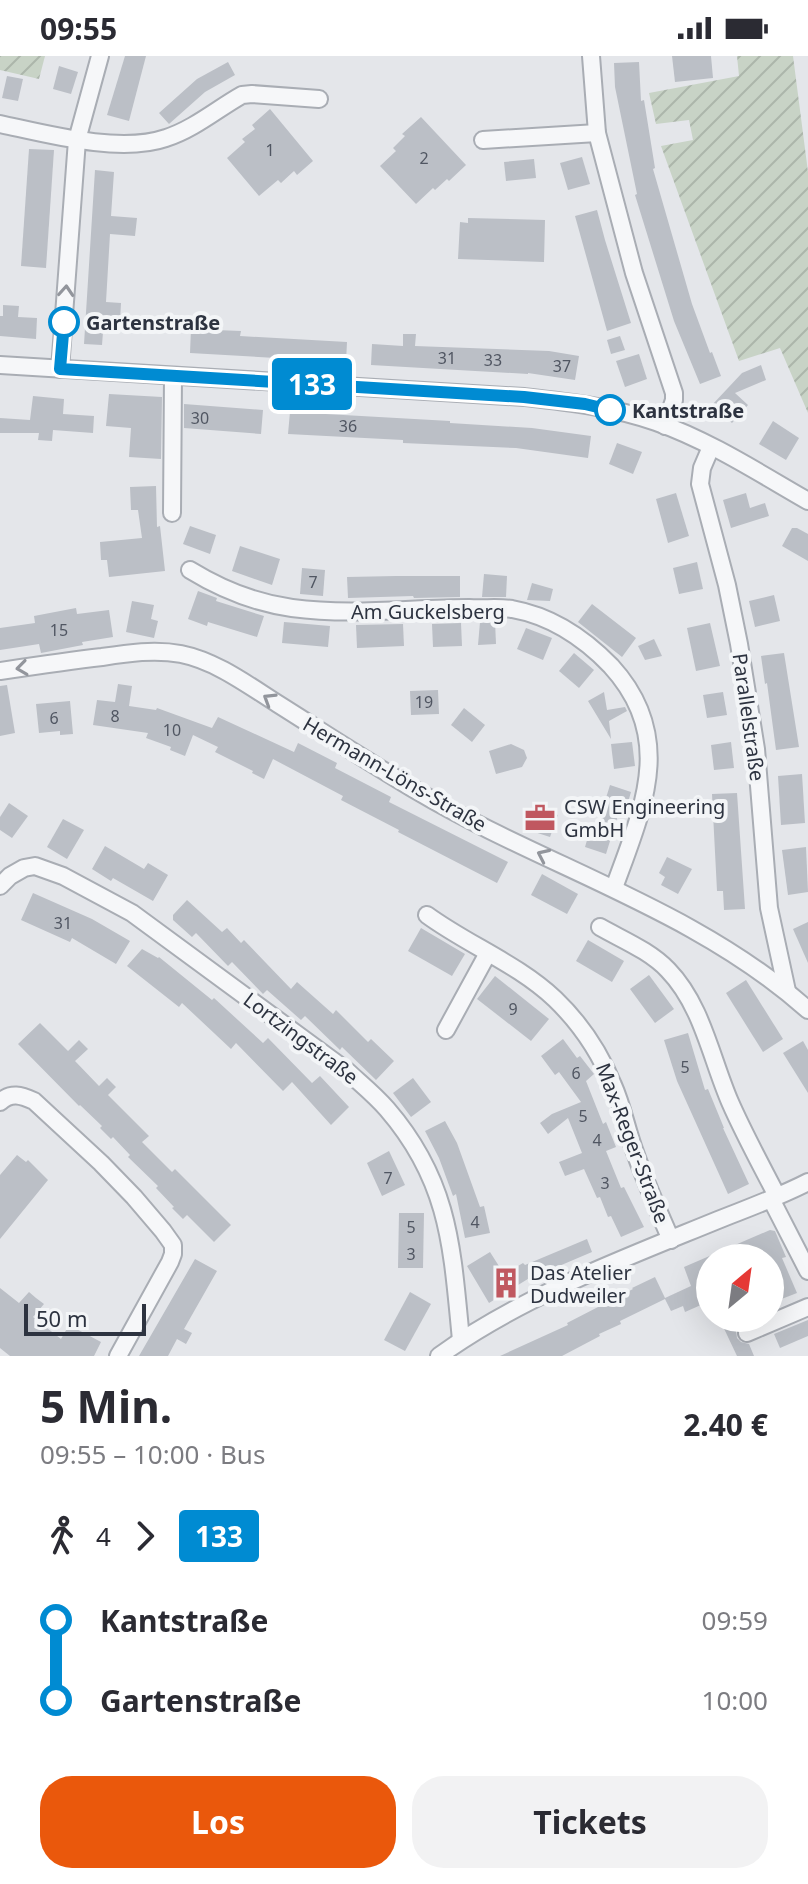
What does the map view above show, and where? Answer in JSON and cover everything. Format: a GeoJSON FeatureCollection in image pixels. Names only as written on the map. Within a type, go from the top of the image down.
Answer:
{"type":"FeatureCollection","features":[{"type":"Feature","properties":{"kind":"street"},"geometry":{"type":"LineString","coordinates":[[60,369],[77,140],[100,56]]}},
{"type":"Feature","properties":{"kind":"street"},"geometry":{"type":"LineString","coordinates":[[591,56],[597,133],[634,273],[674,393],[665,426]]}},
{"type":"Feature","properties":{"kind":"street"},"geometry":{"type":"LineString","coordinates":[[0,124],[77,140],[149,143],[185,131],[242,95],[319,99]]}},
{"type":"Feature","properties":{"kind":"street"},"geometry":{"type":"LineString","coordinates":[[483,140],[597,133]]}},
{"type":"Feature","properties":{"kind":"street"},"geometry":{"type":"LineString","coordinates":[[0,365],[524,397],[585,404],[665,426],[741,462],[808,501]]}},
{"type":"Feature","properties":{"kind":"street"},"geometry":{"type":"LineString","coordinates":[[172,513],[173,376]]}},
{"type":"Feature","properties":{"kind":"street","name":"Parallelstraße"},"geometry":{"type":"LineString","coordinates":[[711,447],[702,468],[700,484],[727,585],[742,659],[756,749],[769,908],[787,991]]}},
{"type":"Feature","properties":{"kind":"street","name":"Am Guckelsberg"},"geometry":{"type":"LineString","coordinates":[[190,570],[212,584],[270,604],[292,608],[375,611],[510,609],[546,619],[585,642],[608,663],[628,688],[638,707],[648,745],[648,781],[643,804],[614,888]]}},
{"type":"Feature","properties":{"kind":"street","name":"Hermann-Löns-Straße"},"geometry":{"type":"LineString","coordinates":[[0,671],[142,652],[182,654],[206,662],[439,803],[679,922],[733,954],[787,991],[808,1010]]}},
{"type":"Feature","properties":{"kind":"street","name":"Lortzingstraße"},"geometry":{"type":"LineString","coordinates":[[0,886],[24,868],[35,866],[63,876],[132,913],[347,1071],[375,1096],[416,1148],[438,1191],[453,1251],[461,1340]]}},
{"type":"Feature","properties":{"kind":"street","name":"Max-Reger-Straße"},"geometry":{"type":"LineString","coordinates":[[427,915],[453,934],[509,965],[555,999],[580,1026],[614,1085],[636,1155],[671,1240]]}},
{"type":"Feature","properties":{"kind":"street"},"geometry":{"type":"LineString","coordinates":[[600,927],[667,969],[686,993],[697,1013],[731,1104],[808,1271]]}},
{"type":"Feature","properties":{"kind":"street"},"geometry":{"type":"LineString","coordinates":[[446,1030],[488,953]]}},
{"type":"Feature","properties":{"kind":"street"},"geometry":{"type":"LineString","coordinates":[[0,1102],[11,1095],[22,1095],[34,1101],[134,1197],[173,1245],[170,1262],[118,1356]]}},
{"type":"Feature","properties":{"kind":"street"},"geometry":{"type":"LineString","coordinates":[[439,1356],[514,1309],[808,1182]]}},
{"type":"Feature","properties":{"kind":"street"},"geometry":{"type":"LineString","coordinates":[[747,1333],[808,1307]]}},
{"type":"Feature","properties":{"kind":"shaded area"},"geometry":{"type":"Polygon","coordinates":[[[0,56],[45,56],[39,79],[0,70],[0,56]]]}},
{"type":"Feature","properties":{"kind":"shaded area"},"geometry":{"type":"Polygon","coordinates":[[[737,56],[793,56],[808,172],[808,413],[780,348],[739,361],[661,146],[693,140],[689,120],[656,124],[649,93],[739,76],[737,56]]]}},
{"type":"Feature","properties":{"kind":"building"},"geometry":{"type":"Polygon","coordinates":[[[125,56],[146,56],[129,121],[107,115],[125,56]]]}},
{"type":"Feature","properties":{"kind":"building"},"geometry":{"type":"Polygon","coordinates":[[[672,56],[711,56],[713,78],[675,82],[672,56]]]}},
{"type":"Feature","properties":{"kind":"building"},"geometry":{"type":"Polygon","coordinates":[[[228,62],[235,75],[205,92],[169,124],[159,113],[197,79],[228,62]]]}},
{"type":"Feature","properties":{"kind":"building"},"geometry":{"type":"Polygon","coordinates":[[[639,62],[641,101],[644,100],[653,169],[692,304],[721,376],[700,384],[674,321],[635,195],[615,87],[614,63],[639,62]]]}},
{"type":"Feature","properties":{"kind":"building"},"geometry":{"type":"Polygon","coordinates":[[[59,66],[78,72],[71,94],[53,89],[59,66]]]}},
{"type":"Feature","properties":{"kind":"building"},"geometry":{"type":"Polygon","coordinates":[[[7,76],[23,79],[18,101],[2,98],[7,76]]]}},
{"type":"Feature","properties":{"kind":"building"},"geometry":{"type":"Polygon","coordinates":[[[270,109],[313,161],[297,175],[294,171],[281,183],[278,180],[259,196],[227,158],[245,142],[242,139],[255,129],[252,125],[270,109]]]}},
{"type":"Feature","properties":{"kind":"building"},"geometry":{"type":"Polygon","coordinates":[[[421,117],[466,165],[416,204],[380,166],[396,151],[393,148],[405,136],[402,134],[421,117]]]}},
{"type":"Feature","properties":{"kind":"building"},"geometry":{"type":"Polygon","coordinates":[[[29,149],[54,150],[46,268],[21,266],[29,149]]]}},
{"type":"Feature","properties":{"kind":"building"},"geometry":{"type":"Polygon","coordinates":[[[582,157],[590,184],[568,190],[560,163],[582,157]]]}},
{"type":"Feature","properties":{"kind":"building"},"geometry":{"type":"Polygon","coordinates":[[[534,159],[536,178],[506,181],[504,162],[534,159]]]}},
{"type":"Feature","properties":{"kind":"building"},"geometry":{"type":"Polygon","coordinates":[[[95,170],[114,172],[111,216],[137,218],[135,236],[110,234],[106,302],[121,303],[120,321],[104,319],[102,345],[84,344],[95,170]]]}},
{"type":"Feature","properties":{"kind":"building"},"geometry":{"type":"Polygon","coordinates":[[[597,210],[631,323],[607,331],[575,216],[597,210]]]}},
{"type":"Feature","properties":{"kind":"building"},"geometry":{"type":"Polygon","coordinates":[[[468,218],[545,220],[544,262],[458,259],[460,222],[468,223],[468,218]]]}},
{"type":"Feature","properties":{"kind":"building"},"geometry":{"type":"Polygon","coordinates":[[[3,305],[19,306],[18,317],[37,318],[36,339],[0,336],[3,305]]]}},
{"type":"Feature","properties":{"kind":"building"},"geometry":{"type":"Polygon","coordinates":[[[191,329],[241,331],[240,336],[347,342],[346,362],[190,353],[191,329]]]}},
{"type":"Feature","properties":{"kind":"building"},"geometry":{"type":"Polygon","coordinates":[[[403,334],[416,334],[415,346],[549,351],[579,356],[575,380],[528,373],[371,365],[372,344],[403,346],[403,334]]]}},
{"type":"Feature","properties":{"kind":"building"},"geometry":{"type":"Polygon","coordinates":[[[620,336],[625,350],[611,354],[607,340],[620,336]]]}},
{"type":"Feature","properties":{"kind":"building"},"geometry":{"type":"Polygon","coordinates":[[[639,354],[647,379],[625,387],[616,361],[639,354]]]}},
{"type":"Feature","properties":{"kind":"building"},"geometry":{"type":"Polygon","coordinates":[[[761,365],[766,380],[735,393],[748,405],[732,423],[712,405],[742,373],[761,365]]]}},
{"type":"Feature","properties":{"kind":"building"},"geometry":{"type":"Polygon","coordinates":[[[109,394],[162,397],[161,459],[129,457],[131,428],[106,426],[109,394]]]}},
{"type":"Feature","properties":{"kind":"building"},"geometry":{"type":"Polygon","coordinates":[[[33,396],[64,399],[63,414],[94,416],[93,433],[53,430],[52,441],[38,440],[39,433],[0,433],[0,418],[30,420],[33,396]]]}},
{"type":"Feature","properties":{"kind":"building"},"geometry":{"type":"Polygon","coordinates":[[[184,404],[263,410],[261,434],[184,428],[184,404]]]}},
{"type":"Feature","properties":{"kind":"building"},"geometry":{"type":"Polygon","coordinates":[[[290,412],[450,421],[591,436],[588,458],[516,448],[288,434],[290,412]]]}},
{"type":"Feature","properties":{"kind":"building"},"geometry":{"type":"Polygon","coordinates":[[[773,421],[799,438],[786,460],[759,444],[773,421]]]}},
{"type":"Feature","properties":{"kind":"building"},"geometry":{"type":"Polygon","coordinates":[[[617,443],[642,452],[633,474],[609,464],[617,443]]]}},
{"type":"Feature","properties":{"kind":"building"},"geometry":{"type":"Polygon","coordinates":[[[156,486],[157,527],[160,526],[165,571],[109,577],[107,560],[101,560],[100,542],[142,538],[138,510],[131,510],[130,487],[156,486]]]}},
{"type":"Feature","properties":{"kind":"building"},"geometry":{"type":"Polygon","coordinates":[[[676,493],[689,536],[668,543],[656,499],[676,493]]]}},
{"type":"Feature","properties":{"kind":"building"},"geometry":{"type":"Polygon","coordinates":[[[746,493],[750,508],[765,503],[769,516],[731,528],[723,500],[746,493]]]}},
{"type":"Feature","properties":{"kind":"building"},"geometry":{"type":"Polygon","coordinates":[[[190,526],[216,535],[210,554],[183,544],[190,526]]]}},
{"type":"Feature","properties":{"kind":"building"},"geometry":{"type":"Polygon","coordinates":[[[792,528],[808,534],[808,561],[782,546],[792,528]]]}},
{"type":"Feature","properties":{"kind":"building"},"geometry":{"type":"Polygon","coordinates":[[[240,546],[280,559],[272,585],[232,571],[240,546]]]}},
{"type":"Feature","properties":{"kind":"building"},"geometry":{"type":"Polygon","coordinates":[[[697,562],[703,589],[679,594],[673,568],[697,562]]]}},
{"type":"Feature","properties":{"kind":"building"},"geometry":{"type":"Polygon","coordinates":[[[302,568],[325,570],[323,596],[300,594],[302,568]]]}},
{"type":"Feature","properties":{"kind":"building"},"geometry":{"type":"Polygon","coordinates":[[[484,574],[507,576],[506,597],[482,597],[484,574]]]}},
{"type":"Feature","properties":{"kind":"building"},"geometry":{"type":"Polygon","coordinates":[[[460,576],[460,597],[348,598],[347,577],[460,576]]]}},
{"type":"Feature","properties":{"kind":"building"},"geometry":{"type":"Polygon","coordinates":[[[532,583],[553,589],[550,601],[527,600],[532,583]]]}},
{"type":"Feature","properties":{"kind":"building"},"geometry":{"type":"Polygon","coordinates":[[[198,591],[217,598],[216,601],[264,616],[257,637],[188,619],[198,591]]]}},
{"type":"Feature","properties":{"kind":"building"},"geometry":{"type":"Polygon","coordinates":[[[774,595],[780,621],[755,627],[749,601],[774,595]]]}},
{"type":"Feature","properties":{"kind":"building"},"geometry":{"type":"Polygon","coordinates":[[[132,601],[154,605],[151,619],[158,621],[154,638],[126,632],[132,601]]]}},
{"type":"Feature","properties":{"kind":"building"},"geometry":{"type":"Polygon","coordinates":[[[592,604],[636,638],[622,657],[578,622],[592,604]]]}},
{"type":"Feature","properties":{"kind":"building"},"geometry":{"type":"Polygon","coordinates":[[[76,608],[77,614],[109,610],[113,637],[41,653],[39,644],[0,650],[0,628],[35,623],[34,616],[76,608]]]}},
{"type":"Feature","properties":{"kind":"building"},"geometry":{"type":"Polygon","coordinates":[[[495,621],[496,644],[478,645],[480,622],[495,621]]]}},
{"type":"Feature","properties":{"kind":"building"},"geometry":{"type":"Polygon","coordinates":[[[284,622],[330,626],[328,647],[282,643],[284,622]]]}},
{"type":"Feature","properties":{"kind":"building"},"geometry":{"type":"Polygon","coordinates":[[[461,623],[462,646],[433,647],[432,624],[461,623]]]}},
{"type":"Feature","properties":{"kind":"building"},"geometry":{"type":"Polygon","coordinates":[[[710,623],[720,666],[696,671],[687,628],[710,623]]]}},
{"type":"Feature","properties":{"kind":"building"},"geometry":{"type":"Polygon","coordinates":[[[403,624],[404,646],[357,648],[356,625],[403,624]]]}},
{"type":"Feature","properties":{"kind":"building"},"geometry":{"type":"Polygon","coordinates":[[[526,628],[552,638],[543,660],[517,649],[526,628]]]}},
{"type":"Feature","properties":{"kind":"building"},"geometry":{"type":"Polygon","coordinates":[[[654,639],[662,656],[645,660],[638,646],[654,639]]]}},
{"type":"Feature","properties":{"kind":"building"},"geometry":{"type":"Polygon","coordinates":[[[574,653],[594,670],[579,688],[559,671],[574,653]]]}},
{"type":"Feature","properties":{"kind":"building"},"geometry":{"type":"Polygon","coordinates":[[[784,653],[799,747],[776,750],[761,656],[784,653]]]}},
{"type":"Feature","properties":{"kind":"building"},"geometry":{"type":"Polygon","coordinates":[[[118,684],[132,686],[129,706],[157,708],[212,728],[218,717],[294,752],[298,743],[337,763],[335,768],[391,797],[389,802],[508,862],[497,883],[398,832],[341,800],[343,796],[273,759],[264,779],[215,752],[218,747],[193,735],[185,756],[146,738],[148,733],[93,725],[97,700],[115,702],[118,684]]]}},
{"type":"Feature","properties":{"kind":"building"},"geometry":{"type":"Polygon","coordinates":[[[7,685],[15,733],[0,736],[0,686],[7,685]]]}},
{"type":"Feature","properties":{"kind":"building"},"geometry":{"type":"Polygon","coordinates":[[[438,690],[439,714],[411,715],[410,691],[438,690]]]}},
{"type":"Feature","properties":{"kind":"building"},"geometry":{"type":"Polygon","coordinates":[[[604,692],[607,710],[625,707],[627,711],[609,721],[611,739],[588,701],[604,692]]]}},
{"type":"Feature","properties":{"kind":"building"},"geometry":{"type":"Polygon","coordinates":[[[723,692],[727,715],[707,718],[703,695],[723,692]]]}},
{"type":"Feature","properties":{"kind":"building"},"geometry":{"type":"Polygon","coordinates":[[[70,701],[73,734],[60,735],[60,731],[39,733],[36,704],[70,701]]]}},
{"type":"Feature","properties":{"kind":"building"},"geometry":{"type":"Polygon","coordinates":[[[464,708],[485,725],[472,742],[451,725],[464,708]]]}},
{"type":"Feature","properties":{"kind":"building"},"geometry":{"type":"Polygon","coordinates":[[[632,742],[635,766],[614,769],[611,744],[632,742]]]}},
{"type":"Feature","properties":{"kind":"building"},"geometry":{"type":"Polygon","coordinates":[[[731,742],[734,768],[714,770],[711,745],[731,742]]]}},
{"type":"Feature","properties":{"kind":"building"},"geometry":{"type":"Polygon","coordinates":[[[511,744],[524,750],[527,758],[522,767],[496,774],[489,751],[511,744]]]}},
{"type":"Feature","properties":{"kind":"building"},"geometry":{"type":"Polygon","coordinates":[[[802,774],[805,823],[781,825],[778,776],[802,774]]]}},
{"type":"Feature","properties":{"kind":"building"},"geometry":{"type":"Polygon","coordinates":[[[610,785],[631,792],[624,816],[618,815],[606,854],[585,847],[592,823],[598,824],[610,785]]]}},
{"type":"Feature","properties":{"kind":"building"},"geometry":{"type":"Polygon","coordinates":[[[737,793],[745,909],[724,910],[723,891],[717,891],[712,794],[737,793]]]}},
{"type":"Feature","properties":{"kind":"building"},"geometry":{"type":"Polygon","coordinates":[[[9,803],[28,816],[12,838],[0,830],[0,817],[9,803]]]}},
{"type":"Feature","properties":{"kind":"building"},"geometry":{"type":"Polygon","coordinates":[[[533,806],[558,815],[550,837],[525,829],[533,806]]]}},
{"type":"Feature","properties":{"kind":"building"},"geometry":{"type":"Polygon","coordinates":[[[63,819],[84,830],[67,859],[47,847],[63,819]]]}},
{"type":"Feature","properties":{"kind":"building"},"geometry":{"type":"Polygon","coordinates":[[[105,846],[144,869],[148,863],[168,875],[153,901],[92,869],[105,846]]]}},
{"type":"Feature","properties":{"kind":"building"},"geometry":{"type":"Polygon","coordinates":[[[806,847],[808,892],[788,895],[782,850],[806,847]]]}},
{"type":"Feature","properties":{"kind":"building"},"geometry":{"type":"Polygon","coordinates":[[[667,857],[692,869],[678,894],[661,885],[665,877],[659,873],[667,857]]]}},
{"type":"Feature","properties":{"kind":"building"},"geometry":{"type":"Polygon","coordinates":[[[542,874],[578,894],[567,914],[531,895],[542,874]]]}},
{"type":"Feature","properties":{"kind":"building"},"geometry":{"type":"Polygon","coordinates":[[[33,893],[92,919],[130,941],[116,964],[72,938],[70,942],[21,920],[33,893]]]}},
{"type":"Feature","properties":{"kind":"building"},"geometry":{"type":"Polygon","coordinates":[[[187,900],[222,932],[227,928],[241,943],[244,940],[291,989],[297,982],[333,1014],[336,1010],[368,1042],[371,1039],[394,1061],[376,1080],[305,1016],[301,1020],[267,990],[263,994],[232,962],[228,966],[196,933],[192,937],[173,920],[173,915],[187,900]]]}},
{"type":"Feature","properties":{"kind":"building"},"geometry":{"type":"Polygon","coordinates":[[[808,922],[808,963],[793,929],[808,922]]]}},
{"type":"Feature","properties":{"kind":"building"},"geometry":{"type":"Polygon","coordinates":[[[421,928],[465,954],[452,976],[408,951],[421,928]]]}},
{"type":"Feature","properties":{"kind":"building"},"geometry":{"type":"Polygon","coordinates":[[[588,940],[624,961],[612,982],[576,961],[588,940]]]}},
{"type":"Feature","properties":{"kind":"building"},"geometry":{"type":"Polygon","coordinates":[[[142,949],[159,957],[212,1000],[214,998],[263,1043],[268,1038],[312,1083],[320,1076],[349,1107],[331,1125],[292,1082],[283,1091],[236,1043],[231,1049],[182,1003],[179,1007],[127,966],[142,949]]]}},
{"type":"Feature","properties":{"kind":"building"},"geometry":{"type":"Polygon","coordinates":[[[649,975],[674,1009],[655,1023],[630,989],[649,975]]]}},
{"type":"Feature","properties":{"kind":"building"},"geometry":{"type":"Polygon","coordinates":[[[495,976],[549,1019],[531,1041],[477,999],[495,976]]]}},
{"type":"Feature","properties":{"kind":"building"},"geometry":{"type":"Polygon","coordinates":[[[746,980],[783,1039],[763,1052],[726,993],[746,980]]]}},
{"type":"Feature","properties":{"kind":"building"},"geometry":{"type":"Polygon","coordinates":[[[40,1023],[68,1051],[79,1040],[88,1049],[75,1061],[99,1086],[107,1078],[116,1087],[108,1095],[149,1136],[142,1142],[172,1172],[175,1169],[231,1225],[214,1242],[187,1215],[183,1219],[172,1208],[156,1188],[158,1186],[128,1157],[130,1155],[18,1044],[40,1023]]]}},
{"type":"Feature","properties":{"kind":"building"},"geometry":{"type":"Polygon","coordinates":[[[688,1033],[705,1090],[708,1089],[749,1184],[728,1194],[677,1081],[664,1040],[688,1033]]]}},
{"type":"Feature","properties":{"kind":"building"},"geometry":{"type":"Polygon","coordinates":[[[563,1039],[594,1074],[586,1081],[616,1147],[606,1151],[621,1188],[624,1187],[644,1227],[621,1237],[600,1197],[597,1198],[584,1169],[565,1176],[559,1162],[582,1153],[568,1118],[548,1134],[540,1123],[552,1114],[581,1102],[559,1072],[555,1075],[541,1056],[563,1039]]]}},
{"type":"Feature","properties":{"kind":"building"},"geometry":{"type":"Polygon","coordinates":[[[803,1041],[808,1050],[808,1093],[783,1053],[803,1041]]]}},
{"type":"Feature","properties":{"kind":"building"},"geometry":{"type":"Polygon","coordinates":[[[413,1078],[431,1102],[411,1117],[393,1093],[413,1078]]]}},
{"type":"Feature","properties":{"kind":"building"},"geometry":{"type":"Polygon","coordinates":[[[445,1121],[457,1143],[480,1207],[484,1206],[490,1233],[465,1238],[456,1194],[453,1196],[425,1131],[445,1121]]]}},
{"type":"Feature","properties":{"kind":"building"},"geometry":{"type":"Polygon","coordinates":[[[389,1151],[405,1185],[382,1196],[367,1163],[389,1151]]]}},
{"type":"Feature","properties":{"kind":"building"},"geometry":{"type":"Polygon","coordinates":[[[17,1155],[26,1162],[28,1160],[48,1180],[0,1239],[0,1175],[17,1155]]]}},
{"type":"Feature","properties":{"kind":"building"},"geometry":{"type":"Polygon","coordinates":[[[399,1213],[424,1213],[423,1268],[398,1268],[399,1213]]]}},
{"type":"Feature","properties":{"kind":"building"},"geometry":{"type":"Polygon","coordinates":[[[770,1230],[775,1231],[780,1244],[737,1244],[770,1230]]]}},
{"type":"Feature","properties":{"kind":"building"},"geometry":{"type":"Polygon","coordinates":[[[587,1239],[592,1252],[545,1272],[544,1269],[489,1303],[467,1266],[490,1252],[504,1274],[523,1263],[525,1265],[587,1239]]]}},
{"type":"Feature","properties":{"kind":"building"},"geometry":{"type":"Polygon","coordinates":[[[195,1259],[217,1271],[184,1329],[192,1333],[186,1344],[177,1339],[168,1356],[139,1356],[195,1259]]]}},
{"type":"Feature","properties":{"kind":"building"},"geometry":{"type":"Polygon","coordinates":[[[696,1262],[696,1307],[685,1312],[683,1306],[671,1311],[665,1299],[620,1321],[621,1324],[562,1356],[500,1356],[568,1325],[655,1277],[665,1298],[691,1286],[684,1267],[696,1262]]]}},
{"type":"Feature","properties":{"kind":"building"},"geometry":{"type":"Polygon","coordinates":[[[784,1263],[797,1293],[784,1298],[784,1263]]]}},
{"type":"Feature","properties":{"kind":"building"},"geometry":{"type":"Polygon","coordinates":[[[0,1288],[19,1303],[29,1292],[44,1304],[33,1317],[61,1339],[69,1325],[101,1342],[94,1356],[10,1356],[0,1348],[0,1288]]]}},
{"type":"Feature","properties":{"kind":"building"},"geometry":{"type":"Polygon","coordinates":[[[410,1292],[431,1304],[405,1351],[384,1340],[410,1292]]]}},
{"type":"Feature","properties":{"kind":"building"},"geometry":{"type":"Polygon","coordinates":[[[808,1320],[808,1336],[780,1348],[774,1334],[808,1320]]]}},
{"type":"Feature","properties":{"kind":"building"},"geometry":{"type":"Polygon","coordinates":[[[726,1332],[736,1332],[741,1342],[749,1344],[754,1356],[737,1356],[726,1332]]]}},
{"type":"Feature","properties":{"kind":"bus line","name":"133"},"geometry":{"type":"LineString","coordinates":[[64,322],[60,369],[524,397],[610,410]]}},
{"type":"Feature","properties":{"kind":"place","name":"Gartenstraße"},"geometry":{"type":"Point","coordinates":[64,322]}},
{"type":"Feature","properties":{"kind":"place","name":"Kantstraße"},"geometry":{"type":"Point","coordinates":[610,410]}},
{"type":"Feature","properties":{"kind":"place","name":"CSW Engineering GmbH"},"geometry":{"type":"Point","coordinates":[540,818]}},
{"type":"Feature","properties":{"kind":"place","name":"Das Atelier Dudweiler"},"geometry":{"type":"Point","coordinates":[506,1283]}}]}
